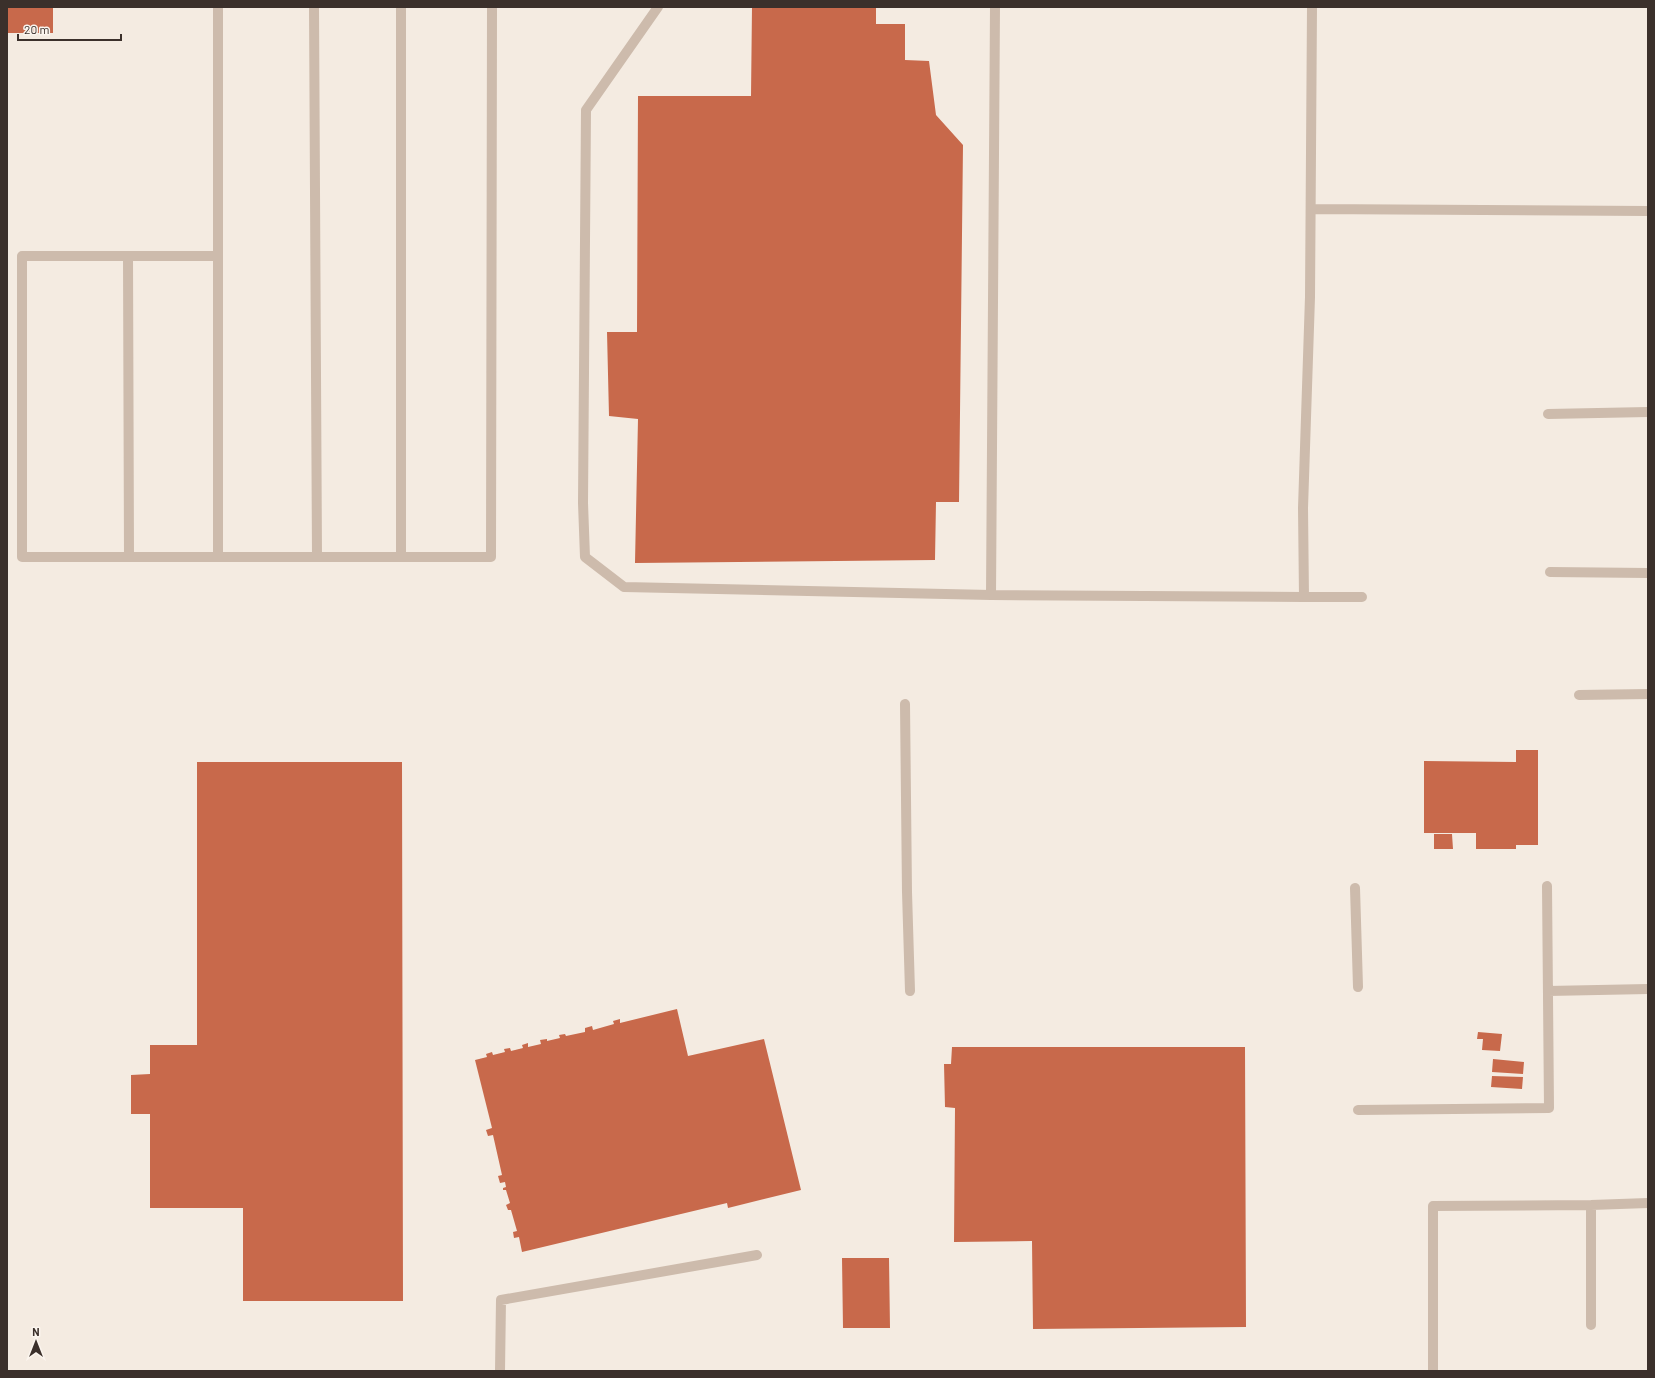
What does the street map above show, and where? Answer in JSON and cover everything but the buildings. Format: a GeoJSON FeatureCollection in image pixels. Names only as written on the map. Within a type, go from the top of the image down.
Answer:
{"type":"FeatureCollection","features":[{"type":"Feature","properties":{"kind":"lane"},"geometry":{"type":"LineString","coordinates":[[218,7],[218,557]]}},
{"type":"Feature","properties":{"kind":"lane"},"geometry":{"type":"LineString","coordinates":[[314,7],[317,557]]}},
{"type":"Feature","properties":{"kind":"lane"},"geometry":{"type":"LineString","coordinates":[[401,7],[401,557]]}},
{"type":"Feature","properties":{"kind":"lane"},"geometry":{"type":"LineString","coordinates":[[218,256],[22,256],[22,556],[491,557],[492,7]]}},
{"type":"Feature","properties":{"kind":"lane"},"geometry":{"type":"LineString","coordinates":[[658,7],[586,110],[583,503],[585,556],[624,587],[991,595],[1362,597]]}},
{"type":"Feature","properties":{"kind":"lane"},"geometry":{"type":"LineString","coordinates":[[991,595],[995,7]]}},
{"type":"Feature","properties":{"kind":"lane"},"geometry":{"type":"LineString","coordinates":[[1304,597],[1303,508],[1310,297],[1312,7]]}},
{"type":"Feature","properties":{"kind":"lane"},"geometry":{"type":"LineString","coordinates":[[1311,209],[1648,212]]}},
{"type":"Feature","properties":{"kind":"lane"},"geometry":{"type":"LineString","coordinates":[[128,256],[128,557]]}},
{"type":"Feature","properties":{"kind":"lane"},"geometry":{"type":"LineString","coordinates":[[1548,414],[1648,412]]}},
{"type":"Feature","properties":{"kind":"lane"},"geometry":{"type":"LineString","coordinates":[[1550,572],[1648,573]]}},
{"type":"Feature","properties":{"kind":"lane"},"geometry":{"type":"LineString","coordinates":[[1579,695],[1648,694]]}},
{"type":"Feature","properties":{"kind":"lane"},"geometry":{"type":"LineString","coordinates":[[905,704],[907,892],[910,991]]}},
{"type":"Feature","properties":{"kind":"lane"},"geometry":{"type":"LineString","coordinates":[[1358,1110],[1549,1108],[1547,886]]}},
{"type":"Feature","properties":{"kind":"lane"},"geometry":{"type":"LineString","coordinates":[[1355,888],[1358,987]]}},
{"type":"Feature","properties":{"kind":"lane"},"geometry":{"type":"LineString","coordinates":[[1548,991],[1648,988]]}},
{"type":"Feature","properties":{"kind":"lane"},"geometry":{"type":"LineString","coordinates":[[1433,1371],[1433,1206],[1591,1205],[1648,1203]]}},
{"type":"Feature","properties":{"kind":"lane"},"geometry":{"type":"LineString","coordinates":[[1591,1205],[1591,1325]]}},
{"type":"Feature","properties":{"kind":"lane"},"geometry":{"type":"LineString","coordinates":[[500,1371],[501,1300],[756,1255]]}}]}
